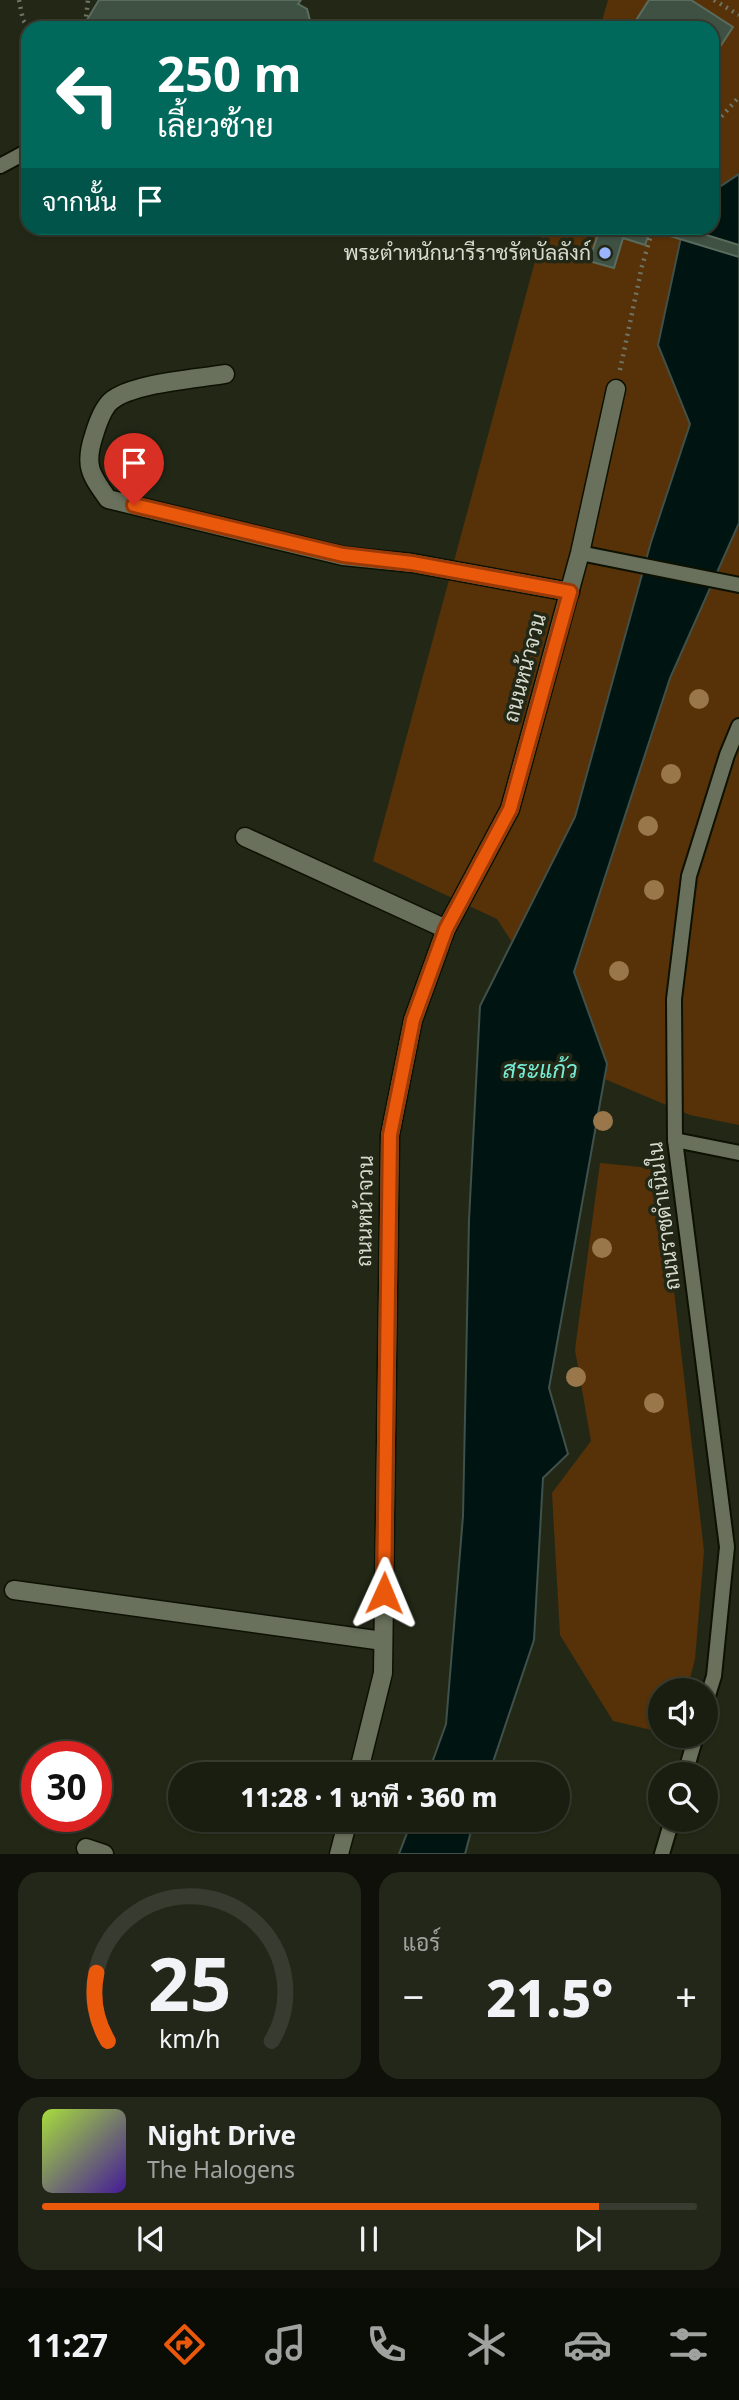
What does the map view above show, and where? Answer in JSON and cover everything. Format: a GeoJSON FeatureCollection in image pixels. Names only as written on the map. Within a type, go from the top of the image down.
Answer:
{"type":"FeatureCollection","features":[{"type":"Feature","properties":{"kind":"street"},"geometry":{"type":"LineString","coordinates":[[225,374],[127,390],[108,403],[88,455],[93,478],[108,499],[343,555],[412,563],[570,592]]}},
{"type":"Feature","properties":{"kind":"street","name":"ถนนหน้าจวน"},"geometry":{"type":"LineString","coordinates":[[361,1762],[383,1673],[390,1135],[413,1020],[446,929],[510,809],[580,553],[616,390]]}},
{"type":"Feature","properties":{"kind":"street"},"geometry":{"type":"LineString","coordinates":[[245,837],[446,929]]}},
{"type":"Feature","properties":{"kind":"street"},"geometry":{"type":"LineString","coordinates":[[14,1590],[383,1640]]}},
{"type":"Feature","properties":{"kind":"street"},"geometry":{"type":"LineString","coordinates":[[340,1854],[345,1832]]}},
{"type":"Feature","properties":{"kind":"street"},"geometry":{"type":"LineString","coordinates":[[86,1848],[104,1854]]}},
{"type":"Feature","properties":{"kind":"lane"},"geometry":{"type":"LineString","coordinates":[[0,166],[21,155]]}},
{"type":"Feature","properties":{"kind":"lane"},"geometry":{"type":"LineString","coordinates":[[580,553],[739,585]]}},
{"type":"Feature","properties":{"kind":"lane","name":"ถนนราชดำเนินใน"},"geometry":{"type":"LineString","coordinates":[[713,1678],[727,1548],[675,1140],[674,999],[689,876],[727,755],[739,726]]}},
{"type":"Feature","properties":{"kind":"lane"},"geometry":{"type":"LineString","coordinates":[[675,1140],[739,1153]]}},
{"type":"Feature","properties":{"kind":"lane"},"geometry":{"type":"LineString","coordinates":[[662,1854],[668,1832]]}},
{"type":"Feature","properties":{"kind":"path"},"geometry":{"type":"LineString","coordinates":[[19,0],[24,21]]}},
{"type":"Feature","properties":{"kind":"path"},"geometry":{"type":"LineString","coordinates":[[83,21],[88,0]]}},
{"type":"Feature","properties":{"kind":"path"},"geometry":{"type":"LineString","coordinates":[[714,0],[739,15]]}},
{"type":"Feature","properties":{"kind":"path"},"geometry":{"type":"LineString","coordinates":[[719,119],[739,97]]}},
{"type":"Feature","properties":{"kind":"path"},"geometry":{"type":"LineString","coordinates":[[616,390],[651,235]]}},
{"type":"Feature","properties":{"kind":"shaded area"},"geometry":{"type":"Polygon","coordinates":[[[608,0],[739,0],[739,1125],[690,1115],[600,1077],[497,919],[373,861],[542,235],[719,235],[719,21],[602,21],[608,0]]]}},
{"type":"Feature","properties":{"kind":"shaded area"},"geometry":{"type":"Polygon","coordinates":[[[600,1163],[660,1169],[704,1551],[695,1659],[690,1678],[648,1678],[648,1729],[613,1721],[560,1635],[552,1493],[591,1441],[575,1350],[600,1163]]]}},
{"type":"Feature","properties":{"kind":"water","name":"สระแก้ว"},"geometry":{"type":"Polygon","coordinates":[[[739,174],[739,523],[670,678],[574,972],[607,1064],[549,1388],[568,1454],[543,1478],[534,1640],[493,1762],[432,1762],[446,1724],[463,1516],[469,1220],[480,1006],[575,817],[651,542],[690,424],[658,345],[682,235],[719,235],[719,187],[739,174]]]}},
{"type":"Feature","properties":{"kind":"water"},"geometry":{"type":"Polygon","coordinates":[[[407,1832],[471,1832],[465,1854],[399,1854],[407,1832]]]}},
{"type":"Feature","properties":{"kind":"building"},"geometry":{"type":"Polygon","coordinates":[[[99,0],[301,0],[298,4],[307,9],[310,21],[86,21],[99,0]]]}},
{"type":"Feature","properties":{"kind":"building"},"geometry":{"type":"Polygon","coordinates":[[[649,0],[691,0],[733,27],[719,48],[719,21],[636,21],[649,0]]]}},
{"type":"Feature","properties":{"kind":"building","name":"พระตำหนักนารีราชรัตบัลลังก์"},"geometry":{"type":"Polygon","coordinates":[[[598,235],[649,235],[645,245],[623,238],[614,268],[589,261],[598,235]]]}},
{"type":"Feature","properties":{"kind":"building"},"geometry":{"type":"Polygon","coordinates":[[[666,235],[707,235],[739,245],[739,257],[666,235]]]}},
{"type":"Feature","properties":{"kind":"place","name":"พระตำหนักนารีราชรัตบัลลังก์"},"geometry":{"type":"Point","coordinates":[605,253]}},
{"type":"Feature","properties":{"kind":"route"},"geometry":{"type":"LineString","coordinates":[[134,505],[343,555],[412,563],[570,592],[510,809],[446,929],[413,1020],[390,1135],[384,1593]]}}]}
